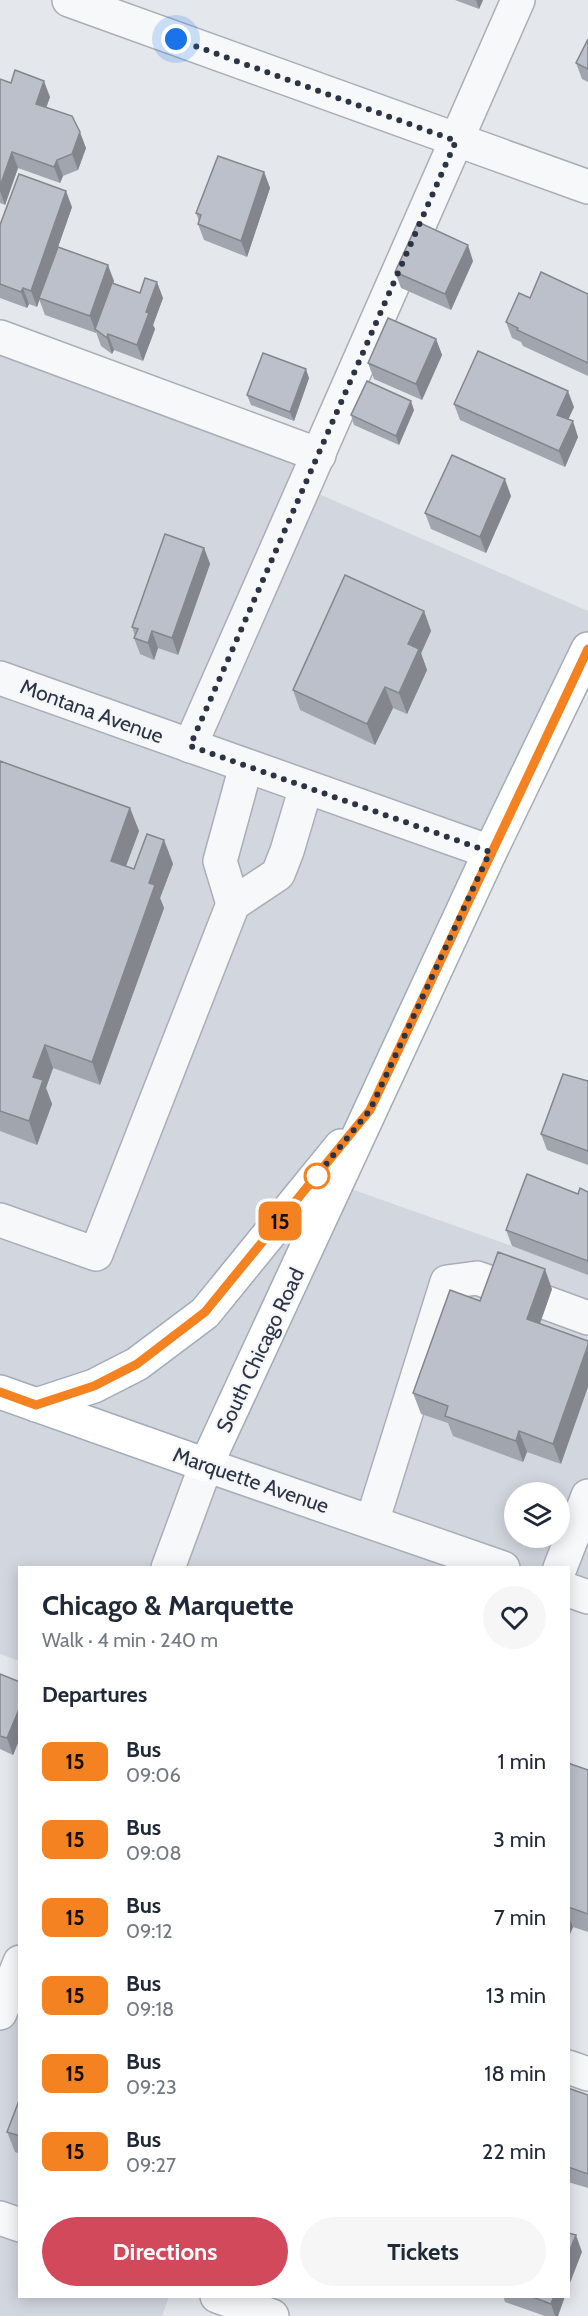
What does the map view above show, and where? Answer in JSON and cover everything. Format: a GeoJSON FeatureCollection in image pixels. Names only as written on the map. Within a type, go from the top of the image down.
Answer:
{"type":"FeatureCollection","features":[{"type":"Feature","properties":{"kind":"main road","name":"South Chicago Road"},"geometry":{"type":"LineString","coordinates":[[206,1465],[490,852],[588,649]]}},
{"type":"Feature","properties":{"kind":"main road"},"geometry":{"type":"LineString","coordinates":[[36,1405],[94,1386],[137,1364],[205,1312],[370,1110]]}},
{"type":"Feature","properties":{"kind":"main road","name":"Marquette Avenue"},"geometry":{"type":"LineString","coordinates":[[0,1392],[206,1465]]}},
{"type":"Feature","properties":{"kind":"street"},"geometry":{"type":"LineString","coordinates":[[69,0],[588,187]]}},
{"type":"Feature","properties":{"kind":"street"},"geometry":{"type":"LineString","coordinates":[[190,746],[518,0]]}},
{"type":"Feature","properties":{"kind":"street"},"geometry":{"type":"LineString","coordinates":[[0,337],[319,455]]}},
{"type":"Feature","properties":{"kind":"street","name":"Montana Avenue"},"geometry":{"type":"LineString","coordinates":[[0,678],[490,852]]}},
{"type":"Feature","properties":{"kind":"street"},"geometry":{"type":"LineString","coordinates":[[233,904],[220,861],[246,766]]}},
{"type":"Feature","properties":{"kind":"street"},"geometry":{"type":"LineString","coordinates":[[0,1220],[96,1254],[233,904],[278,874],[288,851],[306,787]]}},
{"type":"Feature","properties":{"kind":"street"},"geometry":{"type":"LineString","coordinates":[[372,1522],[447,1282],[477,1278],[500,1286]]}},
{"type":"Feature","properties":{"kind":"street"},"geometry":{"type":"LineString","coordinates":[[547,1303],[588,1318]]}},
{"type":"Feature","properties":{"kind":"street"},"geometry":{"type":"LineString","coordinates":[[169,1566],[206,1465]]}},
{"type":"Feature","properties":{"kind":"street","name":"Marquette Avenue"},"geometry":{"type":"LineString","coordinates":[[206,1465],[496,1566]]}},
{"type":"Feature","properties":{"kind":"street"},"geometry":{"type":"LineString","coordinates":[[561,1566],[588,1496]]}},
{"type":"Feature","properties":{"kind":"street"},"geometry":{"type":"LineString","coordinates":[[570,1591],[588,1597]]}},
{"type":"Feature","properties":{"kind":"street"},"geometry":{"type":"LineString","coordinates":[[0,2013],[18,1967]]}},
{"type":"Feature","properties":{"kind":"street"},"geometry":{"type":"LineString","coordinates":[[570,2068],[588,2073]]}},
{"type":"Feature","properties":{"kind":"street"},"geometry":{"type":"LineString","coordinates":[[0,2218],[18,2224]]}},
{"type":"Feature","properties":{"kind":"street"},"geometry":{"type":"LineString","coordinates":[[223,2298],[272,2316]]}},
{"type":"Feature","properties":{"kind":"shaded area"},"geometry":{"type":"Polygon","coordinates":[[[0,337],[319,455],[305,488],[588,611],[588,649],[337,1184],[588,1273],[588,1597],[570,1571],[570,1566],[500,1566],[449,1549],[443,1566],[18,1566],[18,1661],[0,1654],[0,337]]]}},
{"type":"Feature","properties":{"kind":"shaded area"},"geometry":{"type":"Polygon","coordinates":[[[0,1966],[18,1973],[18,2298],[169,2298],[162,2316],[0,2316],[0,1966]]]}},
{"type":"Feature","properties":{"kind":"building"},"geometry":{"type":"Polygon","coordinates":[[[588,39],[588,69],[576,63],[588,39]]]}},
{"type":"Feature","properties":{"kind":"building"},"geometry":{"type":"Polygon","coordinates":[[[15,70],[44,81],[36,104],[72,116],[80,132],[72,154],[57,160],[54,167],[12,152],[0,186],[0,79],[11,83],[15,70]]]}},
{"type":"Feature","properties":{"kind":"building"},"geometry":{"type":"Polygon","coordinates":[[[218,156],[264,172],[241,241],[198,224],[201,215],[196,213],[218,156]]]}},
{"type":"Feature","properties":{"kind":"building"},"geometry":{"type":"Polygon","coordinates":[[[19,174],[66,191],[31,291],[23,288],[21,292],[0,284],[0,225],[19,174]]]}},
{"type":"Feature","properties":{"kind":"building"},"geometry":{"type":"Polygon","coordinates":[[[418,222],[468,245],[445,294],[395,272],[418,222]]]}},
{"type":"Feature","properties":{"kind":"building"},"geometry":{"type":"Polygon","coordinates":[[[58,247],[108,265],[90,316],[39,298],[58,247]]]}},
{"type":"Feature","properties":{"kind":"building"},"geometry":{"type":"Polygon","coordinates":[[[541,272],[588,294],[588,363],[517,330],[518,328],[506,322],[519,293],[530,298],[541,272]]]}},
{"type":"Feature","properties":{"kind":"building"},"geometry":{"type":"Polygon","coordinates":[[[145,278],[157,282],[137,345],[108,334],[107,338],[95,329],[112,283],[140,293],[145,278]]]}},
{"type":"Feature","properties":{"kind":"building"},"geometry":{"type":"Polygon","coordinates":[[[388,318],[436,339],[416,384],[368,363],[388,318]]]}},
{"type":"Feature","properties":{"kind":"building"},"geometry":{"type":"Polygon","coordinates":[[[478,351],[568,391],[557,415],[573,421],[559,451],[454,404],[478,351]]]}},
{"type":"Feature","properties":{"kind":"building"},"geometry":{"type":"Polygon","coordinates":[[[263,353],[306,369],[290,412],[247,395],[263,353]]]}},
{"type":"Feature","properties":{"kind":"building"},"geometry":{"type":"Polygon","coordinates":[[[367,381],[411,401],[396,436],[351,415],[367,381]]]}},
{"type":"Feature","properties":{"kind":"building"},"geometry":{"type":"Polygon","coordinates":[[[452,455],[505,479],[480,537],[425,513],[452,455]]]}},
{"type":"Feature","properties":{"kind":"building"},"geometry":{"type":"Polygon","coordinates":[[[165,534],[204,548],[172,638],[152,631],[148,643],[134,638],[138,629],[132,627],[165,534]]]}},
{"type":"Feature","properties":{"kind":"building"},"geometry":{"type":"Polygon","coordinates":[[[345,575],[424,611],[408,644],[419,649],[399,693],[385,687],[367,724],[293,690],[345,575]]]}},
{"type":"Feature","properties":{"kind":"building"},"geometry":{"type":"Polygon","coordinates":[[[0,761],[130,808],[111,861],[134,869],[147,834],[164,840],[149,883],[155,885],[92,1062],[45,1045],[33,1077],[43,1080],[29,1121],[0,1111],[0,761]]]}},
{"type":"Feature","properties":{"kind":"building"},"geometry":{"type":"Polygon","coordinates":[[[563,1074],[588,1081],[588,1151],[541,1134],[563,1074]]]}},
{"type":"Feature","properties":{"kind":"building"},"geometry":{"type":"Polygon","coordinates":[[[527,1174],[578,1194],[580,1188],[588,1192],[588,1261],[506,1230],[527,1174]]]}},
{"type":"Feature","properties":{"kind":"building"},"geometry":{"type":"Polygon","coordinates":[[[498,1252],[545,1269],[527,1319],[588,1341],[553,1444],[519,1431],[516,1441],[445,1416],[448,1406],[413,1393],[450,1290],[480,1301],[498,1252]]]}},
{"type":"Feature","properties":{"kind":"building"},"geometry":{"type":"Polygon","coordinates":[[[0,1674],[18,1681],[18,1712],[7,1738],[0,1736],[0,1674]]]}},
{"type":"Feature","properties":{"kind":"building"},"geometry":{"type":"Polygon","coordinates":[[[570,1764],[588,1770],[588,1914],[570,1908],[570,1764]]]}},
{"type":"Feature","properties":{"kind":"building"},"geometry":{"type":"Polygon","coordinates":[[[570,2089],[588,2095],[588,2174],[570,2168],[570,2089]]]}},
{"type":"Feature","properties":{"kind":"building"},"geometry":{"type":"Polygon","coordinates":[[[18,2103],[18,2135],[7,2132],[18,2103]]]}},
{"type":"Feature","properties":{"kind":"building"},"geometry":{"type":"Polygon","coordinates":[[[570,2234],[576,2235],[570,2250],[570,2234]]]}},
{"type":"Feature","properties":{"kind":"building"},"geometry":{"type":"Polygon","coordinates":[[[535,2298],[553,2298],[551,2304],[535,2298]]]}},
{"type":"Feature","properties":{"kind":"bus line","name":"15"},"geometry":{"type":"LineString","coordinates":[[0,1392],[36,1405],[94,1386],[137,1364],[205,1312],[370,1110],[490,852],[588,649]]}},
{"type":"Feature","properties":{"kind":"route"},"geometry":{"type":"LineString","coordinates":[[176,39],[456,141],[190,746],[490,852],[370,1110],[310,1184],[317,1176]]}}]}
